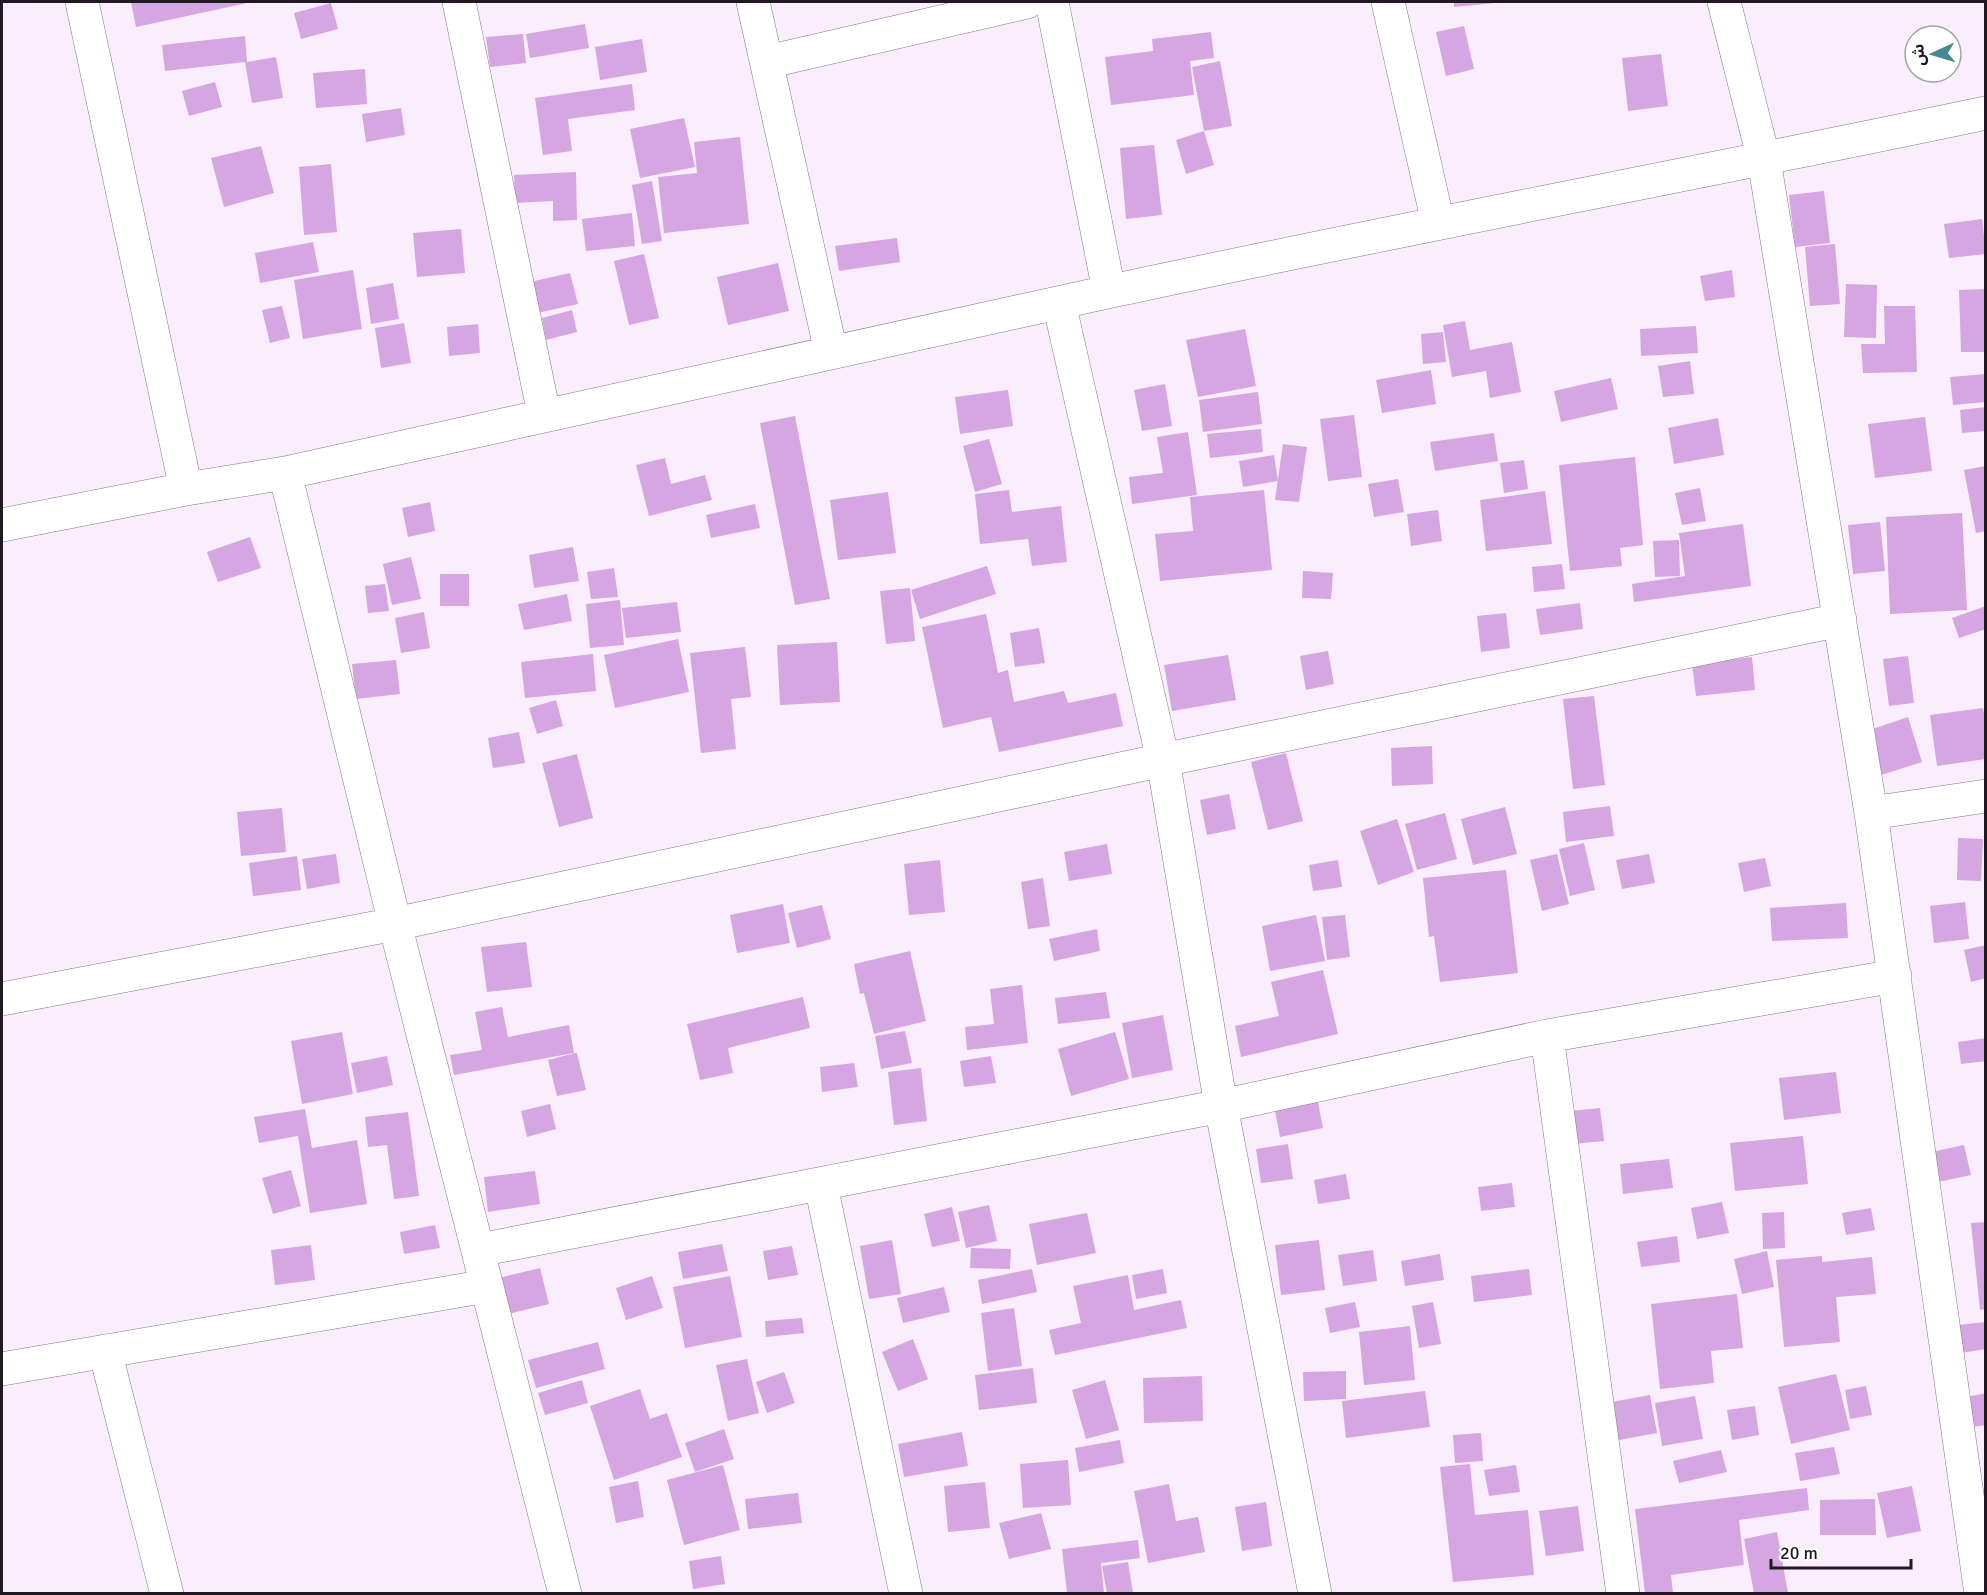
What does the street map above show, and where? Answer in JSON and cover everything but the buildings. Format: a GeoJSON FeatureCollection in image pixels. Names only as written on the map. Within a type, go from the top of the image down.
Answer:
{"type":"FeatureCollection","features":[{"type":"Feature","properties":{"kind":"street"},"geometry":{"type":"LineString","coordinates":[[82,2],[186,489]]}},
{"type":"Feature","properties":{"kind":"street"},"geometry":{"type":"LineString","coordinates":[[459,2],[544,414]]}},
{"type":"Feature","properties":{"kind":"street"},"geometry":{"type":"LineString","coordinates":[[753,2],[831,351]]}},
{"type":"Feature","properties":{"kind":"street"},"geometry":{"type":"LineString","coordinates":[[767,62],[1027,2]]}},
{"type":"Feature","properties":{"kind":"street"},"geometry":{"type":"LineString","coordinates":[[1052,2],[1109,291]]}},
{"type":"Feature","properties":{"kind":"street"},"geometry":{"type":"LineString","coordinates":[[1388,2],[1438,223]]}},
{"type":"Feature","properties":{"kind":"street"},"geometry":{"type":"LineString","coordinates":[[1724,2],[1764,160],[1840,620],[1895,976],[1982,1593]]}},
{"type":"Feature","properties":{"kind":"street"},"geometry":{"type":"LineString","coordinates":[[2,525],[285,472],[1109,291],[1438,223],[1764,160],[1986,113]]}},
{"type":"Feature","properties":{"kind":"street"},"geometry":{"type":"LineString","coordinates":[[1059,303],[1163,760],[1221,1106],[1316,1593]]}},
{"type":"Feature","properties":{"kind":"street"},"geometry":{"type":"LineString","coordinates":[[285,472],[395,924],[565,1593]]}},
{"type":"Feature","properties":{"kind":"street"},"geometry":{"type":"LineString","coordinates":[[2,999],[395,924],[1163,760],[1840,620]]}},
{"type":"Feature","properties":{"kind":"street"},"geometry":{"type":"LineString","coordinates":[[1871,813],[1986,796]]}},
{"type":"Feature","properties":{"kind":"street"},"geometry":{"type":"LineString","coordinates":[[479,1250],[1221,1106],[1546,1036],[1895,976]]}},
{"type":"Feature","properties":{"kind":"street"},"geometry":{"type":"LineString","coordinates":[[1546,1036],[1623,1593]]}},
{"type":"Feature","properties":{"kind":"street"},"geometry":{"type":"LineString","coordinates":[[821,1185],[906,1593]]}},
{"type":"Feature","properties":{"kind":"street"},"geometry":{"type":"LineString","coordinates":[[2,1369],[487,1286]]}},
{"type":"Feature","properties":{"kind":"street"},"geometry":{"type":"LineString","coordinates":[[105,1352],[167,1593]]}}]}
